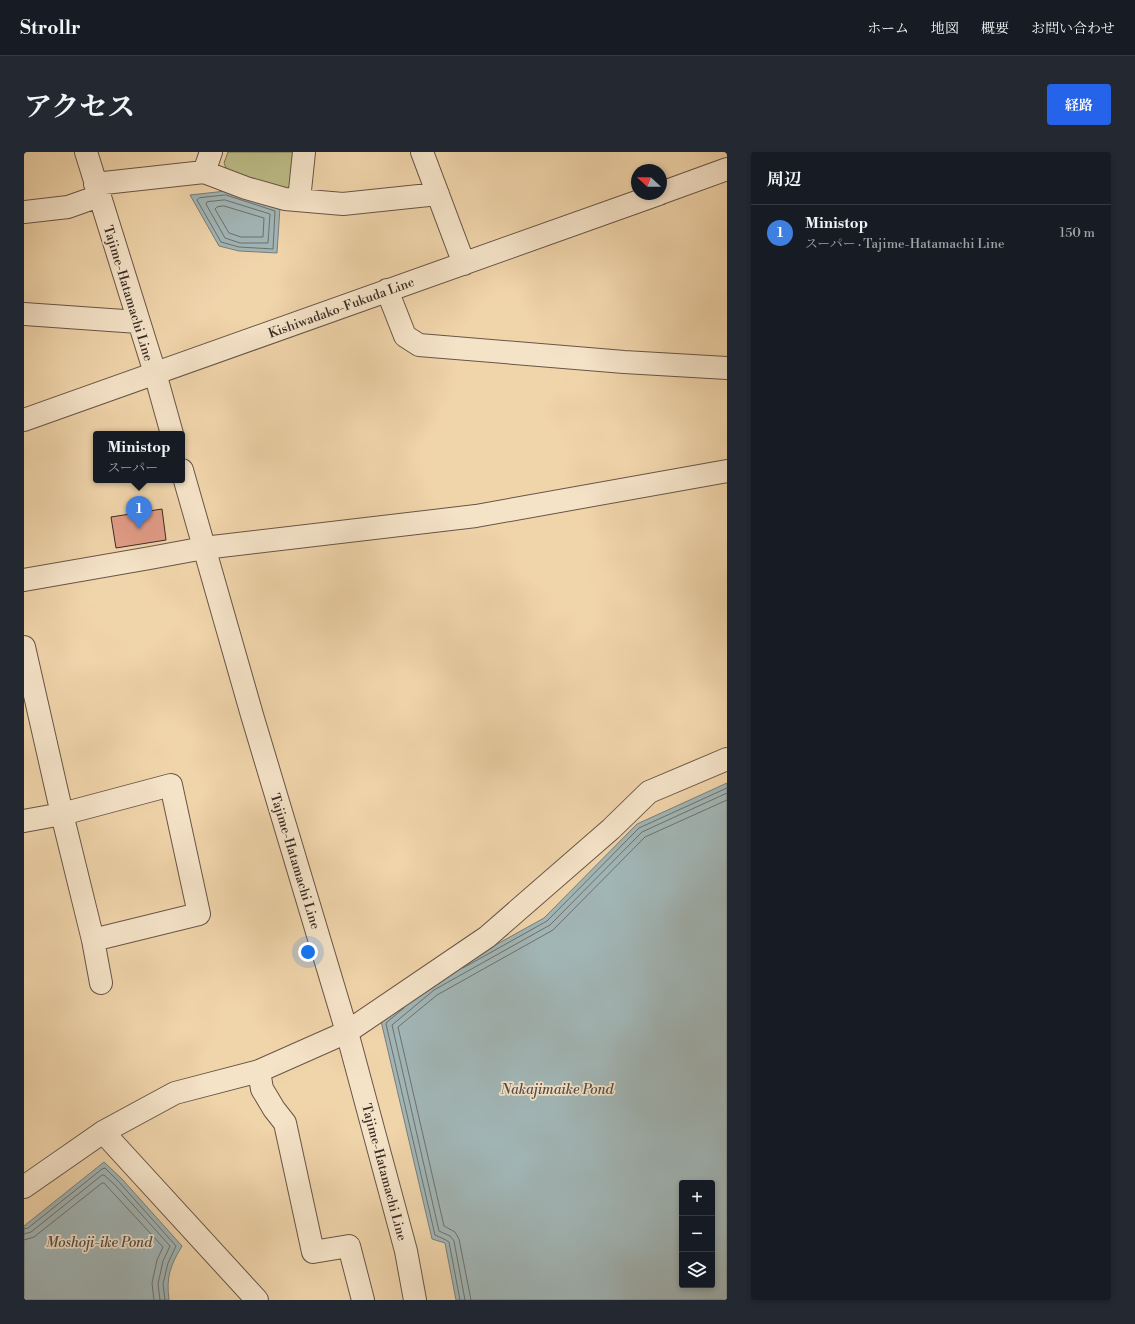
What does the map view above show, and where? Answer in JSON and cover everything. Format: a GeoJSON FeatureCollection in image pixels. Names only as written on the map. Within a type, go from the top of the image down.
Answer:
{"type":"FeatureCollection","features":[{"type":"Feature","properties":{"kind":"street","name":"Tajime-Hatamachi Line"},"geometry":{"type":"LineString","coordinates":[[86,152],[155,373],[171,431]]}},
{"type":"Feature","properties":{"kind":"street"},"geometry":{"type":"LineString","coordinates":[[204,172],[211,152]]}},
{"type":"Feature","properties":{"kind":"street"},"geometry":{"type":"LineString","coordinates":[[299,200],[304,152]]}},
{"type":"Feature","properties":{"kind":"street"},"geometry":{"type":"LineString","coordinates":[[422,152],[464,264]]}},
{"type":"Feature","properties":{"kind":"street","name":"Kishiwadako-Fukuda Line"},"geometry":{"type":"LineString","coordinates":[[667,191],[727,169]]}},
{"type":"Feature","properties":{"kind":"street"},"geometry":{"type":"LineString","coordinates":[[24,212],[68,207],[97,190],[204,172],[252,190],[285,199],[343,204],[438,194]]}},
{"type":"Feature","properties":{"kind":"street","name":"Kishiwadako-Fukuda Line"},"geometry":{"type":"LineString","coordinates":[[24,420],[643,200]]}},
{"type":"Feature","properties":{"kind":"street"},"geometry":{"type":"LineString","coordinates":[[388,290],[405,336],[419,345],[624,362],[727,368]]}},
{"type":"Feature","properties":{"kind":"street"},"geometry":{"type":"LineString","coordinates":[[24,314],[138,322]]}},
{"type":"Feature","properties":{"kind":"street"},"geometry":{"type":"LineString","coordinates":[[24,580],[204,548],[476,516],[727,470]]}},
{"type":"Feature","properties":{"kind":"street","name":"Tajime-Hatamachi Line"},"geometry":{"type":"LineString","coordinates":[[185,481],[252,715],[347,1032],[406,1251],[415,1300]]}},
{"type":"Feature","properties":{"kind":"street"},"geometry":{"type":"LineString","coordinates":[[24,647],[62,814],[93,940],[101,983]]}},
{"type":"Feature","properties":{"kind":"street"},"geometry":{"type":"LineString","coordinates":[[24,1187],[103,1132],[174,1093],[260,1071],[347,1032],[488,937],[611,829],[649,792],[727,759]]}},
{"type":"Feature","properties":{"kind":"street"},"geometry":{"type":"LineString","coordinates":[[24,821],[62,814],[171,785],[198,914],[93,940]]}},
{"type":"Feature","properties":{"kind":"street"},"geometry":{"type":"LineString","coordinates":[[260,1071],[262,1089],[274,1109],[285,1123],[312,1252],[349,1246],[363,1300]]}},
{"type":"Feature","properties":{"kind":"street"},"geometry":{"type":"LineString","coordinates":[[103,1132],[257,1300]]}},
{"type":"Feature","properties":{"kind":"green space"},"geometry":{"type":"Polygon","coordinates":[[[228,152],[296,152],[292,186],[286,192],[229,175],[224,163],[228,152]]]}},
{"type":"Feature","properties":{"kind":"water"},"geometry":{"type":"Polygon","coordinates":[[[226,191],[280,207],[277,253],[239,251],[219,246],[190,195],[226,191]]]}},
{"type":"Feature","properties":{"kind":"water","name":"Nakajimaike Pond"},"geometry":{"type":"Polygon","coordinates":[[[727,783],[727,1300],[456,1300],[445,1243],[432,1239],[381,1021],[429,982],[544,918],[637,824],[727,783]]]}},
{"type":"Feature","properties":{"kind":"water","name":"Moshoji-ike Pond"},"geometry":{"type":"Polygon","coordinates":[[[104,1162],[122,1179],[182,1246],[174,1260],[170,1272],[168,1285],[169,1300],[24,1300],[24,1226],[104,1162]]]}},
{"type":"Feature","properties":{"kind":"building"},"geometry":{"type":"Polygon","coordinates":[[[162,509],[166,540],[116,548],[111,517],[162,509]]]}},
{"type":"Feature","properties":{"kind":"place","name":"Ministop"},"geometry":{"type":"Point","coordinates":[139,529]}}]}
